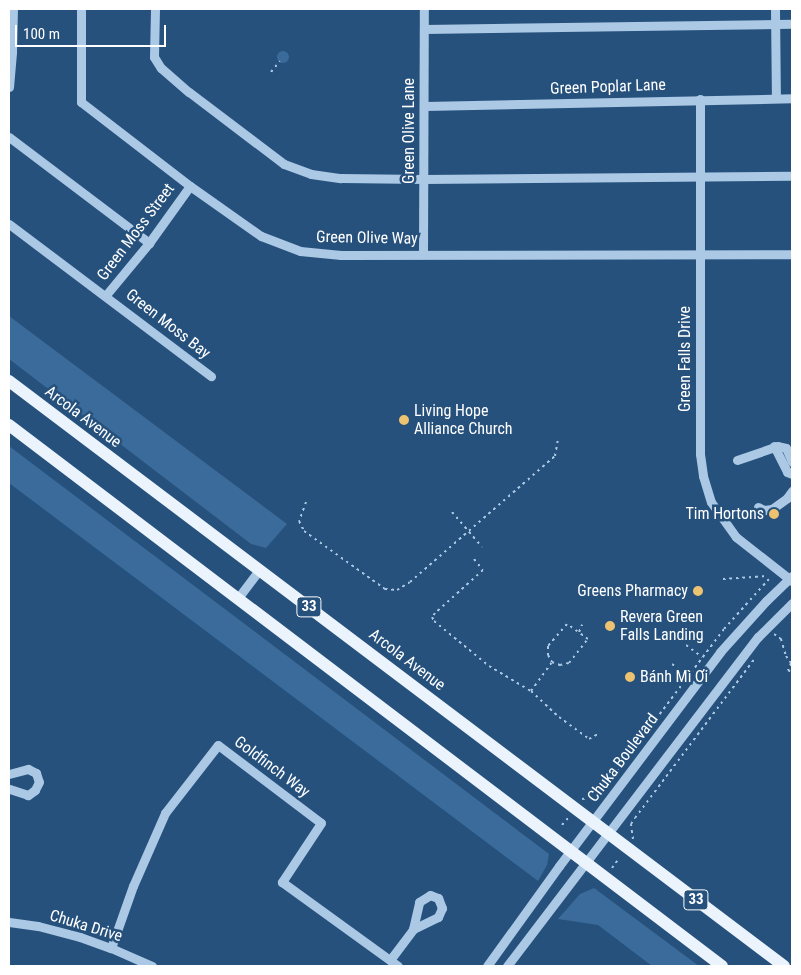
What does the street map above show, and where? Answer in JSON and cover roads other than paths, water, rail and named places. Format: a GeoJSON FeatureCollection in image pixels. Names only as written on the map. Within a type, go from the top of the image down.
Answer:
{"type":"FeatureCollection","features":[{"type":"Feature","properties":{"kind":"main road","name":"Arcola Avenue"},"geometry":{"type":"LineString","coordinates":[[9,381],[784,966]]}},
{"type":"Feature","properties":{"kind":"main road","name":"33"},"geometry":{"type":"LineString","coordinates":[[9,425],[722,966]]}},
{"type":"Feature","properties":{"kind":"street"},"geometry":{"type":"LineString","coordinates":[[9,87],[12,52],[12,9]]}},
{"type":"Feature","properties":{"kind":"street","name":"Green Olive Way"},"geometry":{"type":"LineString","coordinates":[[81,9],[81,102],[190,186],[261,236],[300,251],[341,254],[792,254]]}},
{"type":"Feature","properties":{"kind":"street"},"geometry":{"type":"LineString","coordinates":[[155,9],[154,56],[161,68],[189,92],[284,164],[311,174],[333,177],[423,179],[792,176]]}},
{"type":"Feature","properties":{"kind":"street","name":"Green Olive Lane"},"geometry":{"type":"LineString","coordinates":[[423,254],[424,9]]}},
{"type":"Feature","properties":{"kind":"street"},"geometry":{"type":"LineString","coordinates":[[776,9],[776,98]]}},
{"type":"Feature","properties":{"kind":"street"},"geometry":{"type":"LineString","coordinates":[[424,29],[792,24]]}},
{"type":"Feature","properties":{"kind":"street","name":"Green Poplar Lane"},"geometry":{"type":"LineString","coordinates":[[425,106],[792,98]]}},
{"type":"Feature","properties":{"kind":"street","name":"Green Falls Drive"},"geometry":{"type":"LineString","coordinates":[[700,99],[700,454],[707,492],[719,516],[736,538],[791,579]]}},
{"type":"Feature","properties":{"kind":"street"},"geometry":{"type":"LineString","coordinates":[[9,137],[149,243]]}},
{"type":"Feature","properties":{"kind":"street","name":"Green Moss Street"},"geometry":{"type":"LineString","coordinates":[[106,296],[149,243],[190,186]]}},
{"type":"Feature","properties":{"kind":"street","name":"Green Moss Bay"},"geometry":{"type":"LineString","coordinates":[[9,224],[211,376]]}},
{"type":"Feature","properties":{"kind":"street"},"geometry":{"type":"LineString","coordinates":[[737,460],[774,446],[786,448],[792,462]]}},
{"type":"Feature","properties":{"kind":"street"},"geometry":{"type":"LineString","coordinates":[[774,446],[787,472],[792,474]]}},
{"type":"Feature","properties":{"kind":"street"},"geometry":{"type":"LineString","coordinates":[[758,507],[764,510],[772,509],[787,498],[792,491]]}},
{"type":"Feature","properties":{"kind":"street"},"geometry":{"type":"LineString","coordinates":[[238,598],[260,569]]}},
{"type":"Feature","properties":{"kind":"street","name":"Chuka Boulevard"},"geometry":{"type":"LineString","coordinates":[[487,966],[570,851],[720,652],[791,579]]}},
{"type":"Feature","properties":{"kind":"street"},"geometry":{"type":"LineString","coordinates":[[507,966],[758,637],[792,603]]}},
{"type":"Feature","properties":{"kind":"street","name":"Goldfinch Way"},"geometry":{"type":"LineString","coordinates":[[111,948],[133,886],[165,813],[218,745],[321,823],[282,882],[398,966]]}},
{"type":"Feature","properties":{"kind":"street"},"geometry":{"type":"LineString","coordinates":[[9,774],[28,769],[36,773],[39,782],[36,790],[28,794],[9,789]]}},
{"type":"Feature","properties":{"kind":"street","name":"Chuka Drive"},"geometry":{"type":"LineString","coordinates":[[9,922],[59,931],[111,948],[152,966]]}},
{"type":"Feature","properties":{"kind":"street"},"geometry":{"type":"LineString","coordinates":[[390,960],[413,929]]}},
{"type":"Feature","properties":{"kind":"place","name":"Living Hope Alliance Church"},"geometry":{"type":"Point","coordinates":[404,420]}},
{"type":"Feature","properties":{"kind":"place","name":"Tim Hortons"},"geometry":{"type":"Point","coordinates":[774,514]}},
{"type":"Feature","properties":{"kind":"place","name":"Greens Pharmacy"},"geometry":{"type":"Point","coordinates":[698,591]}},
{"type":"Feature","properties":{"kind":"place","name":"Revera Green Falls Landing"},"geometry":{"type":"Point","coordinates":[610,626]}},
{"type":"Feature","properties":{"kind":"place","name":"Bánh Mì Ơi"},"geometry":{"type":"Point","coordinates":[630,677]}}]}
